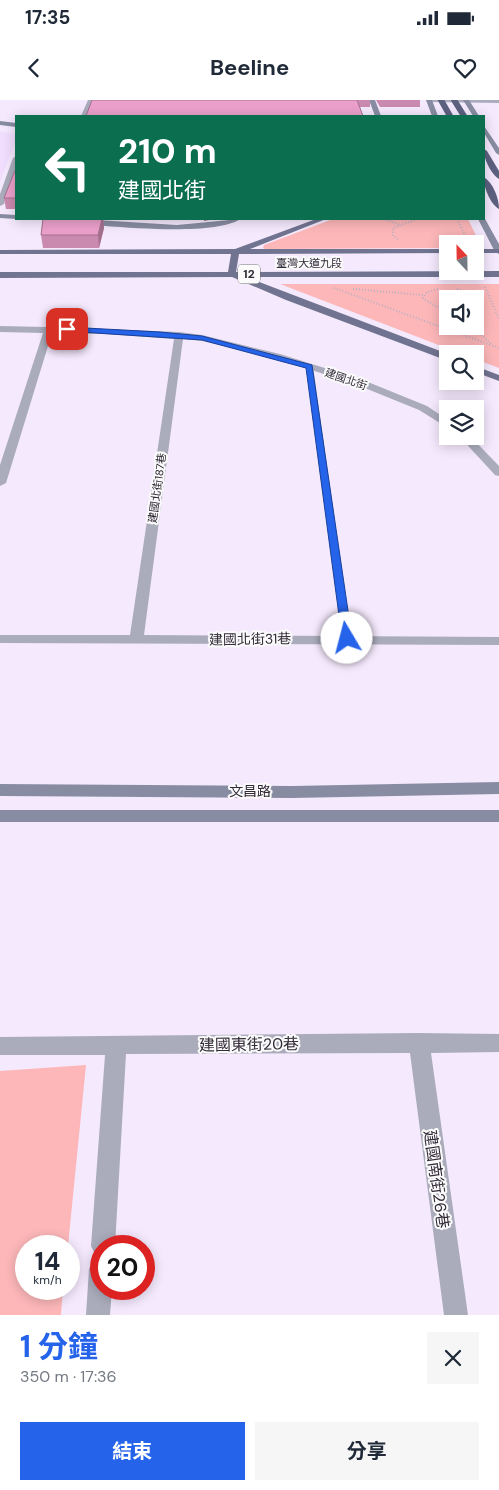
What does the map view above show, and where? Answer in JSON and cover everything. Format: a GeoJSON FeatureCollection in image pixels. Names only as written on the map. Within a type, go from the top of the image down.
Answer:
{"type":"FeatureCollection","features":[{"type":"Feature","properties":{"kind":"highway"},"geometry":{"type":"LineString","coordinates":[[442,100],[450,115]]}},
{"type":"Feature","properties":{"kind":"highway"},"geometry":{"type":"LineString","coordinates":[[454,100],[463,115]]}},
{"type":"Feature","properties":{"kind":"highway"},"geometry":{"type":"LineString","coordinates":[[485,153],[499,178]]}},
{"type":"Feature","properties":{"kind":"highway"},"geometry":{"type":"LineString","coordinates":[[485,181],[499,207]]}},
{"type":"Feature","properties":{"kind":"main road"},"geometry":{"type":"LineString","coordinates":[[234,263],[320,220]]}},
{"type":"Feature","properties":{"kind":"main road"},"geometry":{"type":"LineString","coordinates":[[484,251],[499,251]]}},
{"type":"Feature","properties":{"kind":"main road","name":"臺灣大道九段"},"geometry":{"type":"LineString","coordinates":[[0,252],[499,274]]}},
{"type":"Feature","properties":{"kind":"main road","name":"臺灣大道九段"},"geometry":{"type":"LineString","coordinates":[[0,275],[439,252]]}},
{"type":"Feature","properties":{"kind":"main road","name":"臺灣大道九段"},"geometry":{"type":"LineString","coordinates":[[0,267],[439,258]]}},
{"type":"Feature","properties":{"kind":"main road"},"geometry":{"type":"LineString","coordinates":[[484,258],[499,258]]}},
{"type":"Feature","properties":{"kind":"main road","name":"臺灣大道九段"},"geometry":{"type":"LineString","coordinates":[[0,260],[439,266]]}},
{"type":"Feature","properties":{"kind":"main road"},"geometry":{"type":"LineString","coordinates":[[234,263],[289,298],[439,355]]}},
{"type":"Feature","properties":{"kind":"main road"},"geometry":{"type":"LineString","coordinates":[[484,266],[499,266]]}},
{"type":"Feature","properties":{"kind":"main road"},"geometry":{"type":"LineString","coordinates":[[484,372],[499,378]]}},
{"type":"Feature","properties":{"kind":"street"},"geometry":{"type":"LineString","coordinates":[[435,115],[429,100],[499,101]]}},
{"type":"Feature","properties":{"kind":"street"},"geometry":{"type":"LineString","coordinates":[[466,100],[475,115]]}},
{"type":"Feature","properties":{"kind":"street"},"geometry":{"type":"LineString","coordinates":[[84,115],[91,101],[100,102]]}},
{"type":"Feature","properties":{"kind":"street"},"geometry":{"type":"LineString","coordinates":[[363,103],[373,101],[378,115]]}},
{"type":"Feature","properties":{"kind":"street"},"geometry":{"type":"LineString","coordinates":[[0,123],[15,125]]}},
{"type":"Feature","properties":{"kind":"street"},"geometry":{"type":"LineString","coordinates":[[0,127],[15,129]]}},
{"type":"Feature","properties":{"kind":"street"},"geometry":{"type":"LineString","coordinates":[[485,131],[499,153]]}},
{"type":"Feature","properties":{"kind":"street"},"geometry":{"type":"LineString","coordinates":[[0,204],[15,164]]}},
{"type":"Feature","properties":{"kind":"street"},"geometry":{"type":"LineString","coordinates":[[0,216],[15,217]]}},
{"type":"Feature","properties":{"kind":"street"},"geometry":{"type":"LineString","coordinates":[[81,220],[186,227],[213,225],[232,220]]}},
{"type":"Feature","properties":{"kind":"street"},"geometry":{"type":"LineString","coordinates":[[483,220],[499,251]]}},
{"type":"Feature","properties":{"kind":"street"},"geometry":{"type":"LineString","coordinates":[[0,483],[49,328]]}},
{"type":"Feature","properties":{"kind":"street","name":"建國北街"},"geometry":{"type":"LineString","coordinates":[[0,329],[49,328],[202,338],[310,366],[359,382],[423,408],[439,419]]}},
{"type":"Feature","properties":{"kind":"street","name":"建國北街187巷"},"geometry":{"type":"LineString","coordinates":[[136,641],[179,336]]}},
{"type":"Feature","properties":{"kind":"street"},"geometry":{"type":"LineString","coordinates":[[472,445],[499,474]]}},
{"type":"Feature","properties":{"kind":"street","name":"建國北街31巷"},"geometry":{"type":"LineString","coordinates":[[0,639],[136,641],[347,638],[499,641]]}},
{"type":"Feature","properties":{"kind":"street","name":"文昌路"},"geometry":{"type":"LineString","coordinates":[[0,790],[292,792],[499,788]]}},
{"type":"Feature","properties":{"kind":"street","name":"文昌路"},"geometry":{"type":"LineString","coordinates":[[0,816],[499,816]]}},
{"type":"Feature","properties":{"kind":"street","name":"建國南街26巷"},"geometry":{"type":"LineString","coordinates":[[419,1042],[456,1315]]}},
{"type":"Feature","properties":{"kind":"street","name":"建國東街20巷"},"geometry":{"type":"LineString","coordinates":[[0,1046],[499,1043]]}},
{"type":"Feature","properties":{"kind":"street"},"geometry":{"type":"LineString","coordinates":[[104,1235],[116,1045]]}},
{"type":"Feature","properties":{"kind":"street"},"geometry":{"type":"LineString","coordinates":[[98,1315],[99,1300]]}},
{"type":"Feature","properties":{"kind":"lane"},"geometry":{"type":"LineString","coordinates":[[310,366],[347,638]]}},
{"type":"Feature","properties":{"kind":"path"},"geometry":{"type":"LineString","coordinates":[[387,220],[400,225]]}},
{"type":"Feature","properties":{"kind":"path"},"geometry":{"type":"LineString","coordinates":[[458,220],[465,235]]}},
{"type":"Feature","properties":{"kind":"path"},"geometry":{"type":"LineString","coordinates":[[442,288],[423,295],[332,288],[499,348]]}},
{"type":"Feature","properties":{"kind":"path"},"geometry":{"type":"LineString","coordinates":[[451,288],[458,290]]}},
{"type":"Feature","properties":{"kind":"path"},"geometry":{"type":"LineString","coordinates":[[423,295],[428,304],[439,306]]}},
{"type":"Feature","properties":{"kind":"path"},"geometry":{"type":"LineString","coordinates":[[482,335],[493,346]]}},
{"type":"Feature","properties":{"kind":"shaded area"},"geometry":{"type":"Polygon","coordinates":[[[0,131],[15,134],[15,143],[0,182],[0,131]]]}},
{"type":"Feature","properties":{"kind":"shaded area"},"geometry":{"type":"Polygon","coordinates":[[[330,220],[468,220],[476,235],[439,235],[439,248],[263,248],[264,245],[330,220]]]}},
{"type":"Feature","properties":{"kind":"shaded area"},"geometry":{"type":"Polygon","coordinates":[[[280,284],[499,284],[499,368],[484,362],[484,345],[439,345],[280,284]]]}},
{"type":"Feature","properties":{"kind":"shaded area"},"geometry":{"type":"Polygon","coordinates":[[[86,1065],[69,1235],[15,1235],[15,1300],[62,1300],[61,1315],[0,1315],[0,1071],[86,1065]]]}},
{"type":"Feature","properties":{"kind":"building"},"geometry":{"type":"Polygon","coordinates":[[[92,100],[357,100],[363,115],[86,115],[92,100]]]}},
{"type":"Feature","properties":{"kind":"building"},"geometry":{"type":"Polygon","coordinates":[[[15,170],[15,198],[4,198],[15,170]]]}},
{"type":"Feature","properties":{"kind":"building"},"geometry":{"type":"Polygon","coordinates":[[[43,220],[102,220],[98,235],[41,235],[43,220]]]}},
{"type":"Feature","properties":{"kind":"route"},"geometry":{"type":"LineString","coordinates":[[67,329],[202,338],[310,366],[347,638]]}}]}
